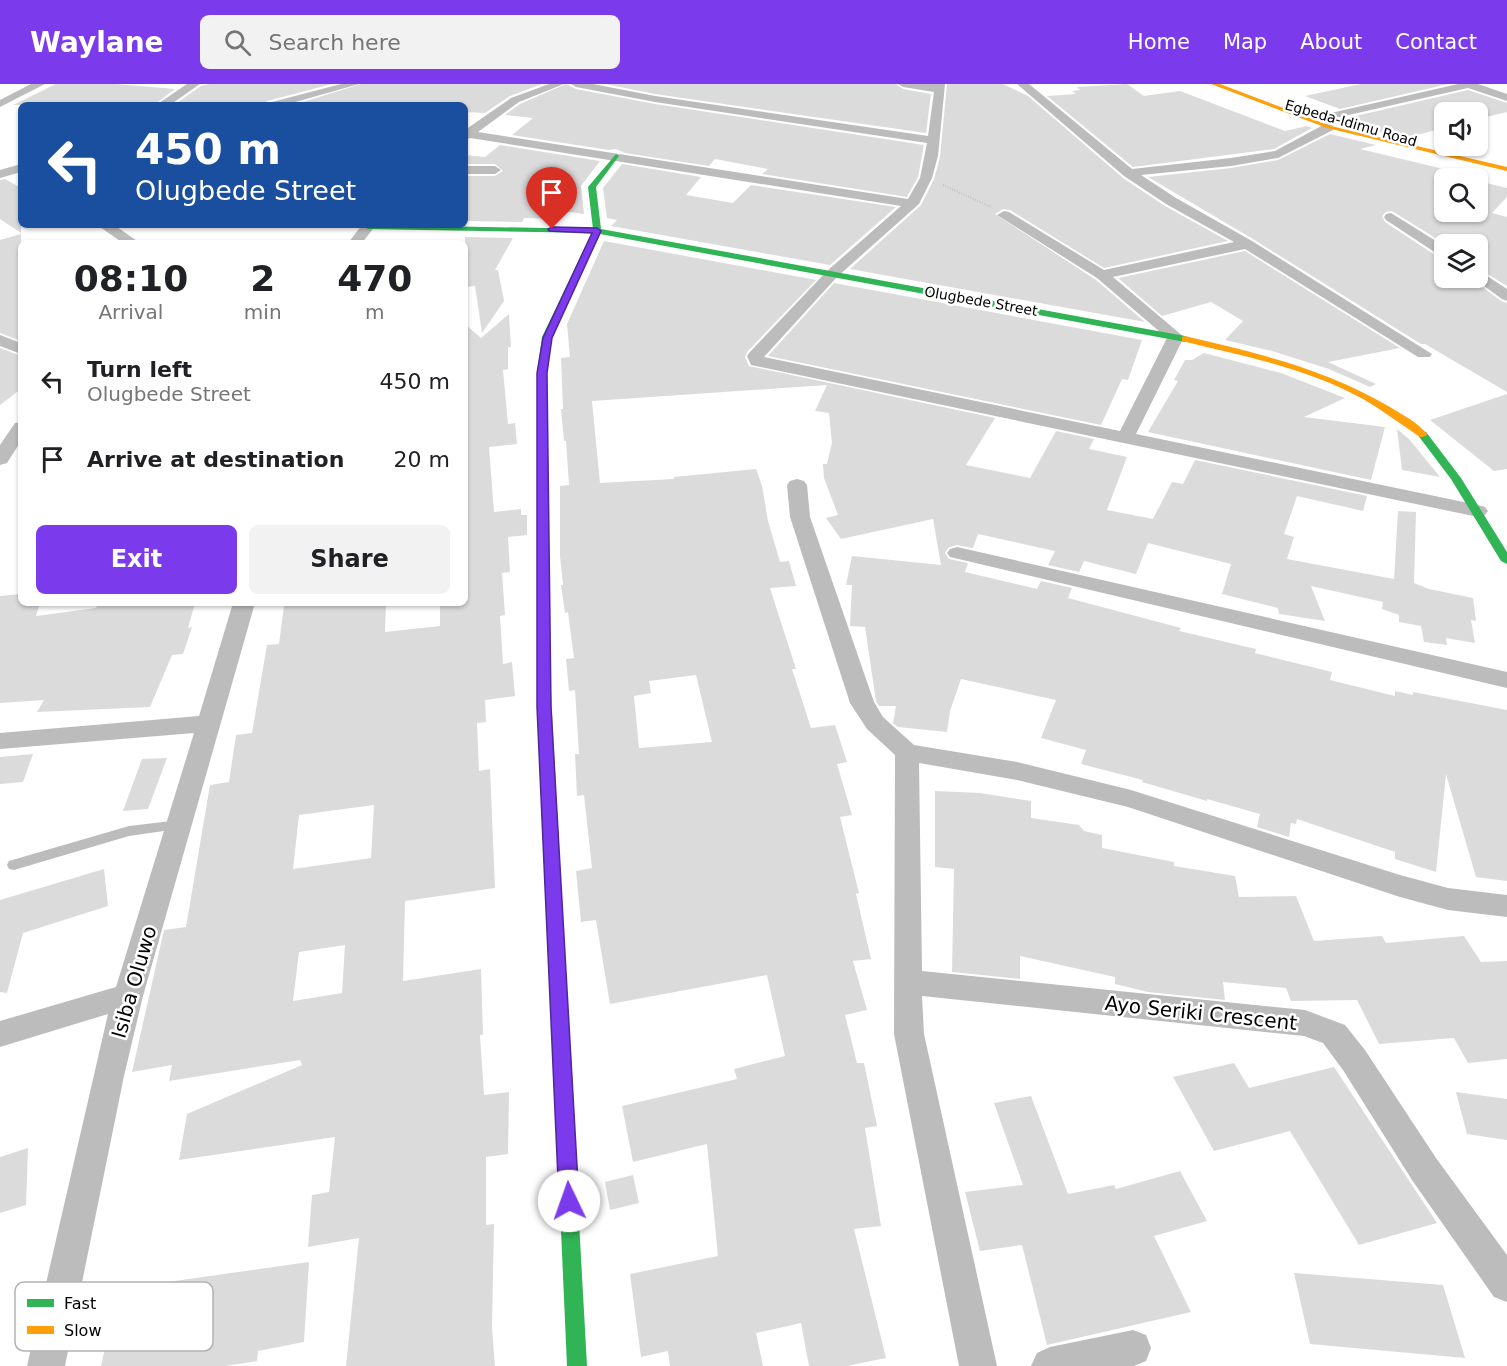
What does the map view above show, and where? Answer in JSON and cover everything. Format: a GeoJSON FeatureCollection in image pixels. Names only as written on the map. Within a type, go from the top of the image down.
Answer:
{"type":"FeatureCollection","features":[{"type":"Feature","properties":{"kind":"street"},"geometry":{"type":"LineString","coordinates":[[0,105],[39,84]]}},
{"type":"Feature","properties":{"kind":"street"},"geometry":{"type":"LineString","coordinates":[[167,102],[195,84]]}},
{"type":"Feature","properties":{"kind":"street"},"geometry":{"type":"LineString","coordinates":[[284,102],[354,84]]}},
{"type":"Feature","properties":{"kind":"street"},"geometry":{"type":"LineString","coordinates":[[468,134],[515,100],[559,84]]}},
{"type":"Feature","properties":{"kind":"street"},"geometry":{"type":"LineString","coordinates":[[576,84],[655,99],[934,140]]}},
{"type":"Feature","properties":{"kind":"street"},"geometry":{"type":"LineString","coordinates":[[903,84],[939,87],[934,140],[926,178],[912,204],[832,274],[755,356],[757,361],[1478,512]]}},
{"type":"Feature","properties":{"kind":"street"},"geometry":{"type":"LineString","coordinates":[[1022,84],[1130,173],[1171,201],[1247,244],[1424,354]]}},
{"type":"Feature","properties":{"kind":"street","name":"Egbeda-Idimu Road"},"geometry":{"type":"LineString","coordinates":[[1214,84],[1325,122],[1503,165]]}},
{"type":"Feature","properties":{"kind":"street","name":"Egbeda-Idimu Road"},"geometry":{"type":"LineString","coordinates":[[1233,84],[1325,122]]}},
{"type":"Feature","properties":{"kind":"street"},"geometry":{"type":"LineString","coordinates":[[1130,173],[1231,162],[1278,154],[1325,122],[1471,85],[1507,98]]}},
{"type":"Feature","properties":{"kind":"street"},"geometry":{"type":"LineString","coordinates":[[468,135],[615,156],[912,204]]}},
{"type":"Feature","properties":{"kind":"street"},"geometry":{"type":"LineString","coordinates":[[577,1366],[544,707],[542,373],[548,338],[597,231],[592,187],[615,156]]}},
{"type":"Feature","properties":{"kind":"street"},"geometry":{"type":"LineString","coordinates":[[0,174],[18,170]]}},
{"type":"Feature","properties":{"kind":"street"},"geometry":{"type":"LineString","coordinates":[[468,170],[495,170]]}},
{"type":"Feature","properties":{"kind":"street"},"geometry":{"type":"LineString","coordinates":[[1004,215],[1102,275],[1176,337],[1125,438]]}},
{"type":"Feature","properties":{"kind":"street"},"geometry":{"type":"LineString","coordinates":[[1392,217],[1434,245]]}},
{"type":"Feature","properties":{"kind":"street"},"geometry":{"type":"LineString","coordinates":[[109,228],[128,240]]}},
{"type":"Feature","properties":{"kind":"street"},"geometry":{"type":"LineString","coordinates":[[357,240],[366,228]]}},
{"type":"Feature","properties":{"kind":"street","name":"Olugbede Street"},"geometry":{"type":"LineString","coordinates":[[460,228],[597,231],[1176,337],[1266,358],[1334,381],[1375,399],[1419,430],[1454,473],[1507,561]]}},
{"type":"Feature","properties":{"kind":"street"},"geometry":{"type":"LineString","coordinates":[[1102,275],[1247,244]]}},
{"type":"Feature","properties":{"kind":"street"},"geometry":{"type":"LineString","coordinates":[[1488,282],[1507,296]]}},
{"type":"Feature","properties":{"kind":"street"},"geometry":{"type":"LineString","coordinates":[[0,340],[18,348]]}},
{"type":"Feature","properties":{"kind":"street"},"geometry":{"type":"LineString","coordinates":[[1,454],[18,431]]}},
{"type":"Feature","properties":{"kind":"street"},"geometry":{"type":"LineString","coordinates":[[797,485],[800,517],[862,703],[875,723],[907,752],[1017,771],[1131,799],[1400,886],[1448,899],[1507,906]]}},
{"type":"Feature","properties":{"kind":"street"},"geometry":{"type":"LineString","coordinates":[[957,553],[1507,680]]}},
{"type":"Feature","properties":{"kind":"street","name":"Isiba Oluwo"},"geometry":{"type":"LineString","coordinates":[[64,1282],[108,1076],[129,996],[243,606]]}},
{"type":"Feature","properties":{"kind":"street"},"geometry":{"type":"LineString","coordinates":[[0,741],[210,723]]}},
{"type":"Feature","properties":{"kind":"street"},"geometry":{"type":"LineString","coordinates":[[907,752],[909,1034],[978,1366]]}},
{"type":"Feature","properties":{"kind":"street","name":"Ayo Seriki Crescent"},"geometry":{"type":"LineString","coordinates":[[907,982],[1305,1023],[1334,1034],[1354,1060],[1424,1169],[1507,1284]]}},
{"type":"Feature","properties":{"kind":"street"},"geometry":{"type":"LineString","coordinates":[[0,1034],[129,996]]}},
{"type":"Feature","properties":{"kind":"street"},"geometry":{"type":"LineString","coordinates":[[1050,1366],[1133,1348]]}},
{"type":"Feature","properties":{"kind":"street","name":"Isiba Oluwo"},"geometry":{"type":"LineString","coordinates":[[46,1366],[49,1351]]}},
{"type":"Feature","properties":{"kind":"lane"},"geometry":{"type":"LineString","coordinates":[[14,865],[129,831],[180,825]]}},
{"type":"Feature","properties":{"kind":"path"},"geometry":{"type":"LineString","coordinates":[[926,178],[990,206],[1004,215]]}},
{"type":"Feature","properties":{"kind":"building"},"geometry":{"type":"Polygon","coordinates":[[[56,84],[116,84],[175,89],[158,102],[19,102],[56,84]]]}},
{"type":"Feature","properties":{"kind":"building"},"geometry":{"type":"Polygon","coordinates":[[[209,84],[332,84],[266,102],[178,102],[201,86],[209,84]]]}},
{"type":"Feature","properties":{"kind":"building"},"geometry":{"type":"Polygon","coordinates":[[[361,84],[542,84],[510,96],[485,113],[468,112],[468,102],[303,102],[361,84]]]}},
{"type":"Feature","properties":{"kind":"building"},"geometry":{"type":"Polygon","coordinates":[[[566,84],[576,89],[655,104],[924,145],[918,177],[907,197],[762,174],[768,169],[715,159],[709,166],[625,153],[616,149],[609,150],[512,135],[533,118],[505,115],[520,104],[566,84]]]}},
{"type":"Feature","properties":{"kind":"building"},"geometry":{"type":"Polygon","coordinates":[[[605,84],[896,84],[903,89],[931,94],[926,133],[655,94],[605,84]]]}},
{"type":"Feature","properties":{"kind":"building"},"geometry":{"type":"Polygon","coordinates":[[[947,84],[1003,84],[1028,96],[1123,178],[1165,206],[1228,241],[1104,268],[1010,210],[1003,209],[995,214],[1096,280],[1145,322],[850,269],[921,205],[934,179],[940,157],[947,84]]]}},
{"type":"Feature","properties":{"kind":"building"},"geometry":{"type":"Polygon","coordinates":[[[1127,84],[1144,96],[1180,91],[1285,131],[1307,126],[1312,128],[1274,149],[1133,167],[1047,96],[1076,94],[1072,91],[1080,90],[1077,87],[1127,84]]]}},
{"type":"Feature","properties":{"kind":"building"},"geometry":{"type":"Polygon","coordinates":[[[1361,84],[1448,84],[1340,109],[1305,96],[1361,84]]]}},
{"type":"Feature","properties":{"kind":"building"},"geometry":{"type":"Polygon","coordinates":[[[1468,90],[1507,103],[1507,112],[1488,117],[1488,102],[1434,102],[1434,131],[1405,138],[1334,121],[1468,90]]]}},
{"type":"Feature","properties":{"kind":"building"},"geometry":{"type":"Polygon","coordinates":[[[1330,134],[1376,145],[1360,149],[1439,168],[1434,168],[1434,222],[1488,222],[1488,183],[1507,188],[1507,197],[1492,213],[1507,217],[1507,286],[1488,274],[1488,234],[1434,234],[1434,237],[1392,211],[1382,216],[1385,222],[1434,254],[1434,288],[1484,288],[1507,303],[1507,392],[1425,344],[1421,344],[1253,239],[1148,177],[1231,168],[1278,160],[1330,134]]]}},
{"type":"Feature","properties":{"kind":"building"},"geometry":{"type":"Polygon","coordinates":[[[500,145],[600,161],[581,186],[584,214],[563,211],[557,219],[524,218],[522,222],[468,221],[468,176],[495,176],[503,171],[495,164],[468,164],[468,155],[485,157],[500,145]]]}},
{"type":"Feature","properties":{"kind":"building"},"geometry":{"type":"Polygon","coordinates":[[[622,164],[701,177],[686,195],[733,203],[751,185],[896,207],[830,265],[611,226],[617,220],[607,218],[603,188],[622,164]]]}},
{"type":"Feature","properties":{"kind":"building"},"geometry":{"type":"Polygon","coordinates":[[[5,179],[18,186],[18,228],[21,228],[21,233],[0,219],[0,180],[5,179]]]}},
{"type":"Feature","properties":{"kind":"building"},"geometry":{"type":"Polygon","coordinates":[[[21,234],[21,240],[18,240],[18,340],[0,333],[0,240],[21,234]]]}},
{"type":"Feature","properties":{"kind":"building"},"geometry":{"type":"Polygon","coordinates":[[[465,237],[513,238],[495,270],[498,270],[504,301],[482,333],[475,286],[468,287],[468,240],[465,240],[465,237]]]}},
{"type":"Feature","properties":{"kind":"building"},"geometry":{"type":"Polygon","coordinates":[[[604,241],[816,280],[747,352],[745,357],[749,366],[995,418],[966,465],[1030,478],[1056,431],[1094,439],[1089,449],[1127,457],[1107,510],[1153,519],[1172,482],[1183,484],[1195,460],[1367,496],[1363,511],[1297,496],[1284,534],[1294,537],[1287,559],[1394,579],[1398,511],[1416,512],[1414,583],[1429,589],[1473,598],[1476,621],[1471,620],[1475,643],[1446,638],[1447,645],[1424,642],[1421,626],[1399,622],[1399,615],[1382,609],[1383,602],[1311,586],[1325,621],[1279,614],[1278,608],[1222,594],[1231,564],[1148,543],[1136,574],[1084,561],[1079,572],[1048,565],[1055,551],[978,534],[973,548],[956,545],[948,548],[945,553],[949,559],[968,563],[965,572],[1037,589],[1041,581],[1072,588],[1068,598],[1181,628],[1179,631],[1256,649],[1255,653],[1332,672],[1330,680],[1395,696],[1395,691],[1413,695],[1413,692],[1507,710],[1507,881],[1476,877],[1446,774],[1436,872],[1395,859],[1395,852],[1297,819],[1296,824],[1291,823],[1289,837],[1257,827],[1260,814],[1081,764],[1086,750],[1041,738],[1056,700],[961,679],[950,711],[947,732],[898,727],[893,723],[896,706],[879,706],[876,701],[865,627],[850,626],[852,585],[846,585],[852,556],[941,565],[933,519],[841,539],[826,518],[838,515],[824,478],[823,464],[827,464],[832,443],[829,413],[815,411],[827,385],[592,401],[600,483],[674,479],[674,477],[756,469],[780,562],[789,561],[796,586],[770,588],[796,669],[792,669],[811,728],[835,725],[847,762],[837,764],[852,815],[840,817],[859,893],[856,894],[871,959],[853,961],[867,1010],[845,1015],[857,1063],[864,1063],[877,1126],[865,1128],[881,1226],[854,1229],[886,1358],[847,1366],[809,1366],[801,1323],[756,1333],[763,1366],[670,1366],[668,1351],[641,1357],[630,1274],[718,1256],[707,1144],[633,1162],[622,1106],[737,1079],[734,1069],[785,1056],[767,975],[610,1004],[596,920],[581,922],[576,871],[592,868],[584,795],[577,796],[575,754],[579,754],[575,690],[569,691],[566,659],[574,658],[568,612],[565,613],[561,585],[563,585],[560,556],[560,486],[569,485],[561,409],[563,409],[561,358],[570,357],[567,324],[604,241]],[[696,675],[649,681],[651,693],[634,696],[639,748],[712,742],[696,675]]]}},
{"type":"Feature","properties":{"kind":"building"},"geometry":{"type":"Polygon","coordinates":[[[1245,251],[1400,348],[1328,362],[1376,384],[1370,387],[1329,369],[1272,351],[1225,340],[1243,321],[1211,302],[1162,316],[1118,278],[1245,251]]]}},
{"type":"Feature","properties":{"kind":"building"},"geometry":{"type":"Polygon","coordinates":[[[834,283],[1142,340],[1128,380],[1122,379],[1101,425],[768,356],[834,283]]]}},
{"type":"Feature","properties":{"kind":"building"},"geometry":{"type":"Polygon","coordinates":[[[509,314],[511,347],[508,347],[508,369],[503,370],[508,424],[515,423],[517,444],[489,447],[494,512],[521,509],[521,515],[527,515],[527,535],[508,537],[510,572],[502,573],[505,615],[500,616],[503,664],[512,662],[515,696],[485,700],[486,722],[477,723],[479,771],[490,769],[495,888],[405,901],[403,981],[481,969],[483,1035],[480,1035],[484,1095],[509,1092],[508,1154],[486,1157],[486,1225],[494,1224],[492,1328],[495,1366],[346,1366],[359,1238],[308,1247],[312,1195],[329,1192],[335,1137],[179,1160],[187,1114],[302,1065],[300,1060],[169,1081],[172,1065],[132,1072],[164,930],[186,927],[210,785],[229,782],[236,735],[252,733],[267,645],[279,644],[284,606],[386,606],[385,632],[440,626],[440,606],[468,606],[468,327],[481,338],[509,314]],[[374,805],[299,815],[293,869],[371,858],[374,805]],[[345,945],[299,952],[293,1001],[342,993],[345,945]]]}},
{"type":"Feature","properties":{"kind":"building"},"geometry":{"type":"Polygon","coordinates":[[[0,348],[18,355],[18,391],[0,405],[0,348]]]}},
{"type":"Feature","properties":{"kind":"building"},"geometry":{"type":"Polygon","coordinates":[[[1204,353],[1281,373],[1345,398],[1304,417],[1385,427],[1371,480],[1148,432],[1178,381],[1174,380],[1185,360],[1192,360],[1204,353]]]}},
{"type":"Feature","properties":{"kind":"building"},"geometry":{"type":"Polygon","coordinates":[[[1507,394],[1507,469],[1494,471],[1430,420],[1507,394]]]}},
{"type":"Feature","properties":{"kind":"building"},"geometry":{"type":"Polygon","coordinates":[[[1397,429],[1409,439],[1440,477],[1402,470],[1397,429]]]}},
{"type":"Feature","properties":{"kind":"building"},"geometry":{"type":"Polygon","coordinates":[[[18,594],[18,606],[39,606],[36,616],[96,608],[97,606],[194,606],[188,628],[192,627],[183,654],[172,655],[150,707],[37,712],[44,700],[0,703],[0,596],[18,594]]]}},
{"type":"Feature","properties":{"kind":"building"},"geometry":{"type":"Polygon","coordinates":[[[33,754],[23,782],[0,784],[0,757],[33,754]]]}},
{"type":"Feature","properties":{"kind":"building"},"geometry":{"type":"Polygon","coordinates":[[[167,758],[148,809],[123,811],[142,759],[167,758]]]}},
{"type":"Feature","properties":{"kind":"building"},"geometry":{"type":"Polygon","coordinates":[[[935,791],[980,793],[1031,801],[1031,818],[1079,825],[1084,831],[1102,835],[1102,848],[1174,862],[1174,866],[1235,876],[1239,897],[1296,896],[1314,941],[1382,936],[1386,943],[1464,936],[1481,962],[1507,961],[1507,1059],[1468,1063],[1454,1038],[1379,1044],[1357,1000],[1291,1001],[1286,988],[1223,982],[1225,1000],[1148,992],[1115,984],[1115,977],[1020,956],[1020,979],[952,972],[954,869],[935,867],[935,791]]]}},
{"type":"Feature","properties":{"kind":"building"},"geometry":{"type":"Polygon","coordinates":[[[104,869],[108,906],[23,933],[7,993],[0,992],[0,900],[104,869]]]}},
{"type":"Feature","properties":{"kind":"building"},"geometry":{"type":"Polygon","coordinates":[[[1234,1063],[1249,1088],[1334,1067],[1437,1223],[1359,1245],[1290,1131],[1214,1151],[1173,1077],[1234,1063]]]}},
{"type":"Feature","properties":{"kind":"building"},"geometry":{"type":"Polygon","coordinates":[[[1456,1092],[1507,1099],[1507,1140],[1467,1134],[1456,1092]]]}},
{"type":"Feature","properties":{"kind":"building"},"geometry":{"type":"Polygon","coordinates":[[[1031,1096],[1068,1194],[1114,1185],[1116,1189],[1180,1171],[1207,1221],[1154,1236],[1191,1312],[1047,1345],[1022,1245],[980,1251],[965,1192],[1023,1185],[994,1103],[1031,1096]]]}},
{"type":"Feature","properties":{"kind":"building"},"geometry":{"type":"Polygon","coordinates":[[[28,1148],[26,1205],[0,1213],[0,1157],[28,1148]]]}},
{"type":"Feature","properties":{"kind":"building"},"geometry":{"type":"Polygon","coordinates":[[[633,1175],[639,1203],[610,1210],[605,1182],[633,1175]]]}},
{"type":"Feature","properties":{"kind":"building"},"geometry":{"type":"Polygon","coordinates":[[[309,1262],[304,1342],[258,1351],[257,1361],[225,1366],[101,1366],[104,1351],[213,1351],[213,1282],[168,1282],[309,1262]]]}},
{"type":"Feature","properties":{"kind":"building"},"geometry":{"type":"Polygon","coordinates":[[[1294,1273],[1443,1285],[1465,1358],[1310,1344],[1294,1273]]]}},
{"type":"Feature","properties":{"kind":"traffic: fast"},"geometry":{"type":"LineString","coordinates":[[544,672],[542,373],[547,337],[597,231],[592,187],[616,156]]}},
{"type":"Feature","properties":{"kind":"traffic: fast"},"geometry":{"type":"LineString","coordinates":[[425,228],[597,231],[1185,339]]}},
{"type":"Feature","properties":{"kind":"traffic: fast"},"geometry":{"type":"LineString","coordinates":[[1422,434],[1456,478],[1507,561]]}},
{"type":"Feature","properties":{"kind":"traffic: fast"},"geometry":{"type":"LineString","coordinates":[[559,1004],[577,1366]]}},
{"type":"Feature","properties":{"kind":"traffic: slow"},"geometry":{"type":"LineString","coordinates":[[1214,84],[1329,127],[1507,169]]}},
{"type":"Feature","properties":{"kind":"traffic: slow"},"geometry":{"type":"LineString","coordinates":[[1185,339],[1264,358],[1340,384],[1365,396],[1406,421],[1422,434]]}},
{"type":"Feature","properties":{"kind":"traffic: slow"},"geometry":{"type":"LineString","coordinates":[[544,672],[559,1004]]}},
{"type":"Feature","properties":{"kind":"route"},"geometry":{"type":"LineString","coordinates":[[552,229],[597,231],[577,270],[548,338],[542,373],[544,707],[569,1201]]}}]}
